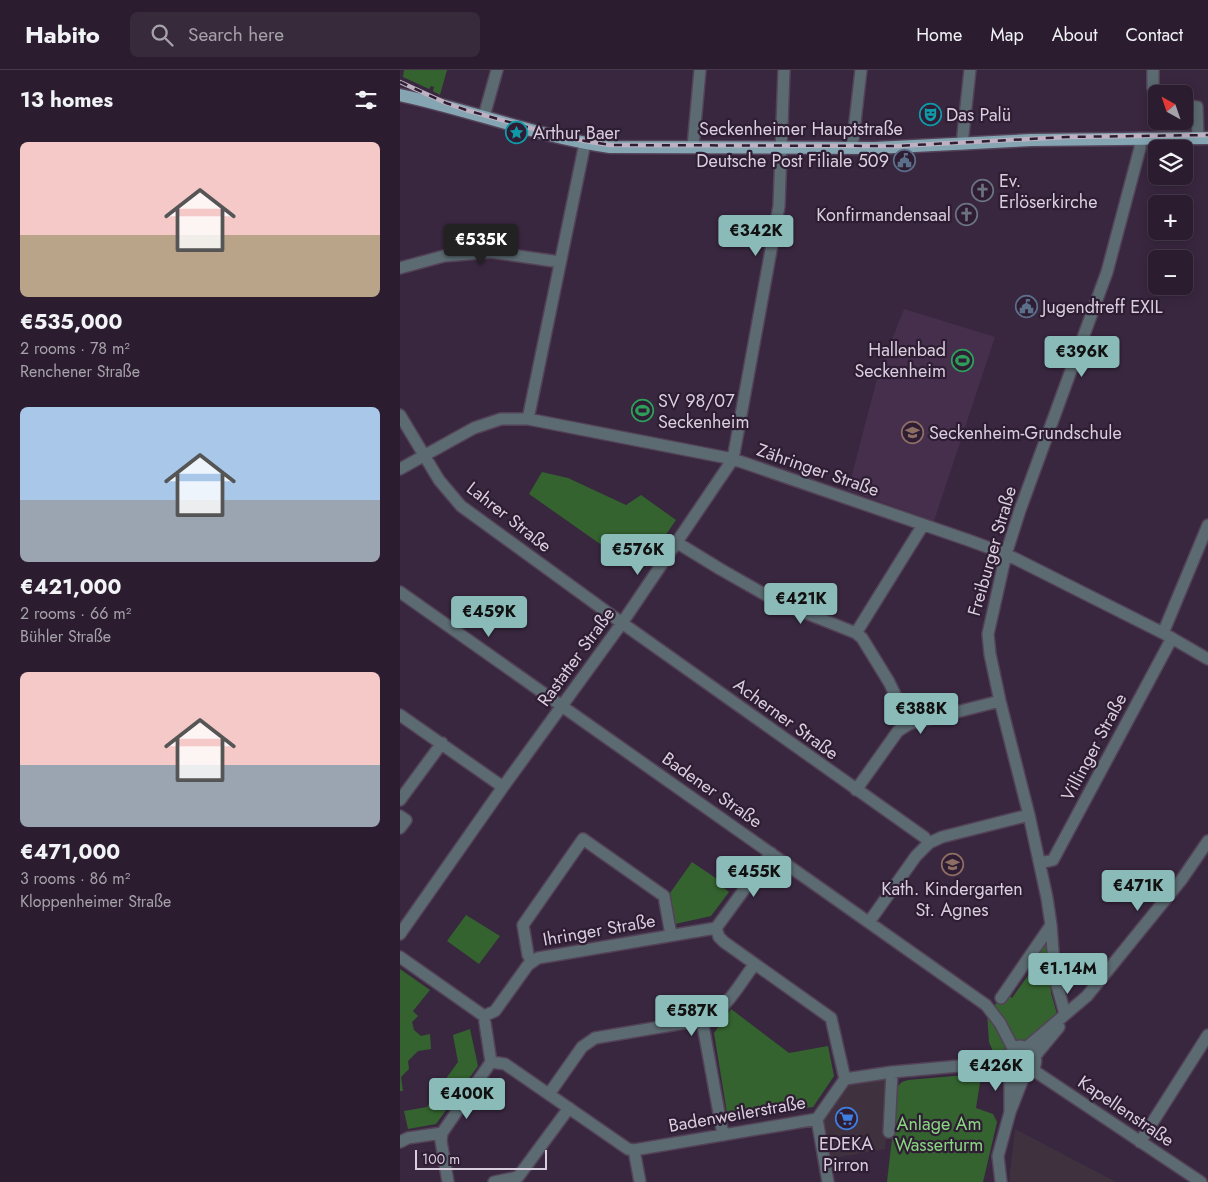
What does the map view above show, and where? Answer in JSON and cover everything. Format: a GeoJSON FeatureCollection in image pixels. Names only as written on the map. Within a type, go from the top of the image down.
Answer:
{"type":"FeatureCollection","features":[{"type":"Feature","properties":{"kind":"main road","name":"Seckenheimer Hauptstraße"},"geometry":{"type":"LineString","coordinates":[[400,95],[585,143],[610,147],[852,148],[1140,138],[1203,138]]}},
{"type":"Feature","properties":{"kind":"street"},"geometry":{"type":"LineString","coordinates":[[484,116],[496,70]]}},
{"type":"Feature","properties":{"kind":"street"},"geometry":{"type":"LineString","coordinates":[[693,147],[700,70]]}},
{"type":"Feature","properties":{"kind":"street","name":"Rastatter Straße"},"geometry":{"type":"LineString","coordinates":[[400,934],[503,786],[622,623],[734,459],[779,206],[784,70]]}},
{"type":"Feature","properties":{"kind":"street"},"geometry":{"type":"LineString","coordinates":[[852,148],[861,70]]}},
{"type":"Feature","properties":{"kind":"street"},"geometry":{"type":"LineString","coordinates":[[962,144],[970,70]]}},
{"type":"Feature","properties":{"kind":"street"},"geometry":{"type":"LineString","coordinates":[[1152,85],[1153,70]]}},
{"type":"Feature","properties":{"kind":"street"},"geometry":{"type":"LineString","coordinates":[[1193,106],[1197,107],[1203,138]]}},
{"type":"Feature","properties":{"kind":"street","name":"Freiburger Straße"},"geometry":{"type":"LineString","coordinates":[[1065,1014],[1055,978],[1051,925],[1040,863],[1000,701],[990,654],[988,634],[1006,554],[1023,501],[1107,272],[1140,148],[1140,138]]}},
{"type":"Feature","properties":{"kind":"street"},"geometry":{"type":"LineString","coordinates":[[528,419],[585,143]]}},
{"type":"Feature","properties":{"kind":"street"},"geometry":{"type":"LineString","coordinates":[[400,268],[423,260],[444,256],[491,252],[560,262]]}},
{"type":"Feature","properties":{"kind":"street","name":"Lahrer Straße"},"geometry":{"type":"LineString","coordinates":[[400,415],[439,480],[461,506],[622,623]]}},
{"type":"Feature","properties":{"kind":"street","name":"Zähringer Straße"},"geometry":{"type":"LineString","coordinates":[[400,469],[483,425],[501,419],[528,419],[734,459],[1006,554],[1168,636],[1208,659]]}},
{"type":"Feature","properties":{"kind":"street"},"geometry":{"type":"LineString","coordinates":[[856,633],[923,525]]}},
{"type":"Feature","properties":{"kind":"street","name":"Villinger Straße"},"geometry":{"type":"LineString","coordinates":[[1040,863],[1053,860],[1168,636],[1208,525]]}},
{"type":"Feature","properties":{"kind":"street"},"geometry":{"type":"LineString","coordinates":[[676,542],[778,602],[856,633],[862,638],[889,682],[910,724]]}},
{"type":"Feature","properties":{"kind":"street","name":"Badener Straße"},"geometry":{"type":"LineString","coordinates":[[400,592],[986,1005],[1000,1023],[1013,1048]]}},
{"type":"Feature","properties":{"kind":"street","name":"Acherner Straße"},"geometry":{"type":"LineString","coordinates":[[622,623],[924,837],[929,843]]}},
{"type":"Feature","properties":{"kind":"street"},"geometry":{"type":"LineString","coordinates":[[856,790],[898,731],[910,724],[1000,701]]}},
{"type":"Feature","properties":{"kind":"street"},"geometry":{"type":"LineString","coordinates":[[400,715],[503,786]]}},
{"type":"Feature","properties":{"kind":"street"},"geometry":{"type":"LineString","coordinates":[[400,800],[442,743]]}},
{"type":"Feature","properties":{"kind":"street"},"geometry":{"type":"LineString","coordinates":[[400,816],[406,820],[400,828]]}},
{"type":"Feature","properties":{"kind":"street"},"geometry":{"type":"LineString","coordinates":[[869,922],[916,856],[929,843],[942,837],[1029,816]]}},
{"type":"Feature","properties":{"kind":"street"},"geometry":{"type":"LineString","coordinates":[[532,961],[528,955],[523,925],[584,839],[664,896],[671,935]]}},
{"type":"Feature","properties":{"kind":"street"},"geometry":{"type":"LineString","coordinates":[[1026,1047],[1087,996],[1182,878],[1208,841]]}},
{"type":"Feature","properties":{"kind":"street"},"geometry":{"type":"LineString","coordinates":[[771,853],[716,928],[719,937],[724,942],[831,1018],[845,1080],[892,1072],[1008,1067],[1019,1076],[1028,1073]]}},
{"type":"Feature","properties":{"kind":"street"},"geometry":{"type":"LineString","coordinates":[[1001,998],[1051,925]]}},
{"type":"Feature","properties":{"kind":"street","name":"Ihringer Straße"},"geometry":{"type":"LineString","coordinates":[[484,1016],[495,1011],[528,965],[538,958],[716,928]]}},
{"type":"Feature","properties":{"kind":"street"},"geometry":{"type":"LineString","coordinates":[[511,929],[524,931]]}},
{"type":"Feature","properties":{"kind":"street"},"geometry":{"type":"LineString","coordinates":[[400,957],[484,1016],[491,1062],[442,1134],[441,1142],[448,1182]]}},
{"type":"Feature","properties":{"kind":"street"},"geometry":{"type":"LineString","coordinates":[[549,1094],[582,1047],[595,1038],[710,1018],[719,1012],[754,965]]}},
{"type":"Feature","properties":{"kind":"street"},"geometry":{"type":"LineString","coordinates":[[1001,1182],[998,1156],[1010,1112],[1028,1073],[1035,1066],[1035,1056],[1062,1023],[1065,1014]]}},
{"type":"Feature","properties":{"kind":"street"},"geometry":{"type":"LineString","coordinates":[[702,1020],[723,1135]]}},
{"type":"Feature","properties":{"kind":"street"},"geometry":{"type":"LineString","coordinates":[[1140,1142],[1208,1035]]}},
{"type":"Feature","properties":{"kind":"street"},"geometry":{"type":"LineString","coordinates":[[1010,1112],[1007,1054],[1013,1048],[1022,1046],[1026,1047],[1035,1056]]}},
{"type":"Feature","properties":{"kind":"street"},"geometry":{"type":"LineString","coordinates":[[491,1062],[505,1064],[628,1149],[634,1150],[640,1182]]}},
{"type":"Feature","properties":{"kind":"street"},"geometry":{"type":"LineString","coordinates":[[888,1132],[892,1072]]}},
{"type":"Feature","properties":{"kind":"street","name":"Kapellenstraße"},"geometry":{"type":"LineString","coordinates":[[1028,1073],[1140,1142],[1200,1182]]}},
{"type":"Feature","properties":{"kind":"street","name":"Badenweilerstraße"},"geometry":{"type":"LineString","coordinates":[[634,1150],[817,1119],[845,1080]]}},
{"type":"Feature","properties":{"kind":"street"},"geometry":{"type":"LineString","coordinates":[[494,1182],[518,1177],[570,1108]]}},
{"type":"Feature","properties":{"kind":"street"},"geometry":{"type":"LineString","coordinates":[[817,1119],[828,1182]]}},
{"type":"Feature","properties":{"kind":"street"},"geometry":{"type":"LineString","coordinates":[[400,1142],[408,1138],[442,1134]]}},
{"type":"Feature","properties":{"kind":"shaded area","name":"Seckenheim-Grundschule"},"geometry":{"type":"Polygon","coordinates":[[[904,309],[995,337],[934,521],[848,490],[878,375],[904,309]]]}},
{"type":"Feature","properties":{"kind":"shaded area"},"geometry":{"type":"Polygon","coordinates":[[[888,1076],[889,1094],[885,1149],[828,1159],[821,1120],[847,1083],[888,1076]]]}},
{"type":"Feature","properties":{"kind":"shaded area"},"geometry":{"type":"Polygon","coordinates":[[[1015,1129],[1116,1182],[1009,1182],[1015,1129]]]}},
{"type":"Feature","properties":{"kind":"green space"},"geometry":{"type":"Polygon","coordinates":[[[404,70],[447,70],[440,95],[433,91],[434,87],[431,86],[429,89],[403,77],[404,70]]]}},
{"type":"Feature","properties":{"kind":"green space"},"geometry":{"type":"Polygon","coordinates":[[[542,472],[568,478],[626,505],[641,495],[676,520],[640,572],[529,494],[542,472]]]}},
{"type":"Feature","properties":{"kind":"green space"},"geometry":{"type":"Polygon","coordinates":[[[692,862],[726,885],[724,888],[729,892],[711,916],[675,924],[670,893],[692,862]]]}},
{"type":"Feature","properties":{"kind":"green space"},"geometry":{"type":"Polygon","coordinates":[[[466,915],[500,936],[479,964],[447,941],[466,915]]]}},
{"type":"Feature","properties":{"kind":"green space"},"geometry":{"type":"Polygon","coordinates":[[[1049,935],[1051,993],[1057,1014],[1025,1043],[1010,1047],[1002,1055],[994,1054],[989,1042],[987,1013],[1006,993],[1012,998],[1039,960],[1033,955],[1049,935]]]}},
{"type":"Feature","properties":{"kind":"green space"},"geometry":{"type":"Polygon","coordinates":[[[400,969],[430,990],[413,1011],[418,1016],[412,1022],[414,1030],[421,1036],[430,1034],[431,1049],[418,1051],[408,1061],[409,1069],[401,1077],[403,1091],[400,1091],[400,969]]]}},
{"type":"Feature","properties":{"kind":"green space"},"geometry":{"type":"Polygon","coordinates":[[[731,1009],[789,1053],[828,1046],[834,1076],[813,1107],[734,1119],[727,1113],[714,1033],[731,1009]]]}},
{"type":"Feature","properties":{"kind":"green space"},"geometry":{"type":"Polygon","coordinates":[[[470,1029],[478,1066],[436,1124],[408,1129],[404,1111],[427,1107],[458,1062],[453,1035],[470,1029]]]}},
{"type":"Feature","properties":{"kind":"green space","name":"Anlage Am Wasserturm"},"geometry":{"type":"Polygon","coordinates":[[[966,1075],[981,1076],[976,1108],[993,1114],[997,1122],[983,1182],[887,1182],[898,1086],[908,1080],[966,1075]]]}},
{"type":"Feature","properties":{"kind":"railway"},"geometry":{"type":"LineString","coordinates":[[400,82],[466,110],[534,129],[610,145],[896,146],[1067,137],[1208,135]]}},
{"type":"Feature","properties":{"kind":"place","name":"Das Palü"},"geometry":{"type":"Point","coordinates":[930,115]}},
{"type":"Feature","properties":{"kind":"place","name":"Arthur Baer"},"geometry":{"type":"Point","coordinates":[517,133]}},
{"type":"Feature","properties":{"kind":"place","name":"Deutsche Post Filiale 509"},"geometry":{"type":"Point","coordinates":[905,161]}},
{"type":"Feature","properties":{"kind":"place","name":"Ev. Erlöserkirche"},"geometry":{"type":"Point","coordinates":[983,191]}},
{"type":"Feature","properties":{"kind":"place","name":"Konfirmandensaal"},"geometry":{"type":"Point","coordinates":[967,215]}},
{"type":"Feature","properties":{"kind":"place","name":"Jugendtreff EXIL"},"geometry":{"type":"Point","coordinates":[1026,307]}},
{"type":"Feature","properties":{"kind":"place","name":"Hallenbad Seckenheim"},"geometry":{"type":"Point","coordinates":[962,360]}},
{"type":"Feature","properties":{"kind":"place","name":"SV 98/07 Seckenheim"},"geometry":{"type":"Point","coordinates":[642,411]}},
{"type":"Feature","properties":{"kind":"place","name":"Seckenheim-Grundschule"},"geometry":{"type":"Point","coordinates":[913,433]}},
{"type":"Feature","properties":{"kind":"place","name":"Kath. Kindergarten St. Agnes"},"geometry":{"type":"Point","coordinates":[952,864]}},
{"type":"Feature","properties":{"kind":"place","name":"EDEKA Pirron"},"geometry":{"type":"Point","coordinates":[846,1119]}}]}
